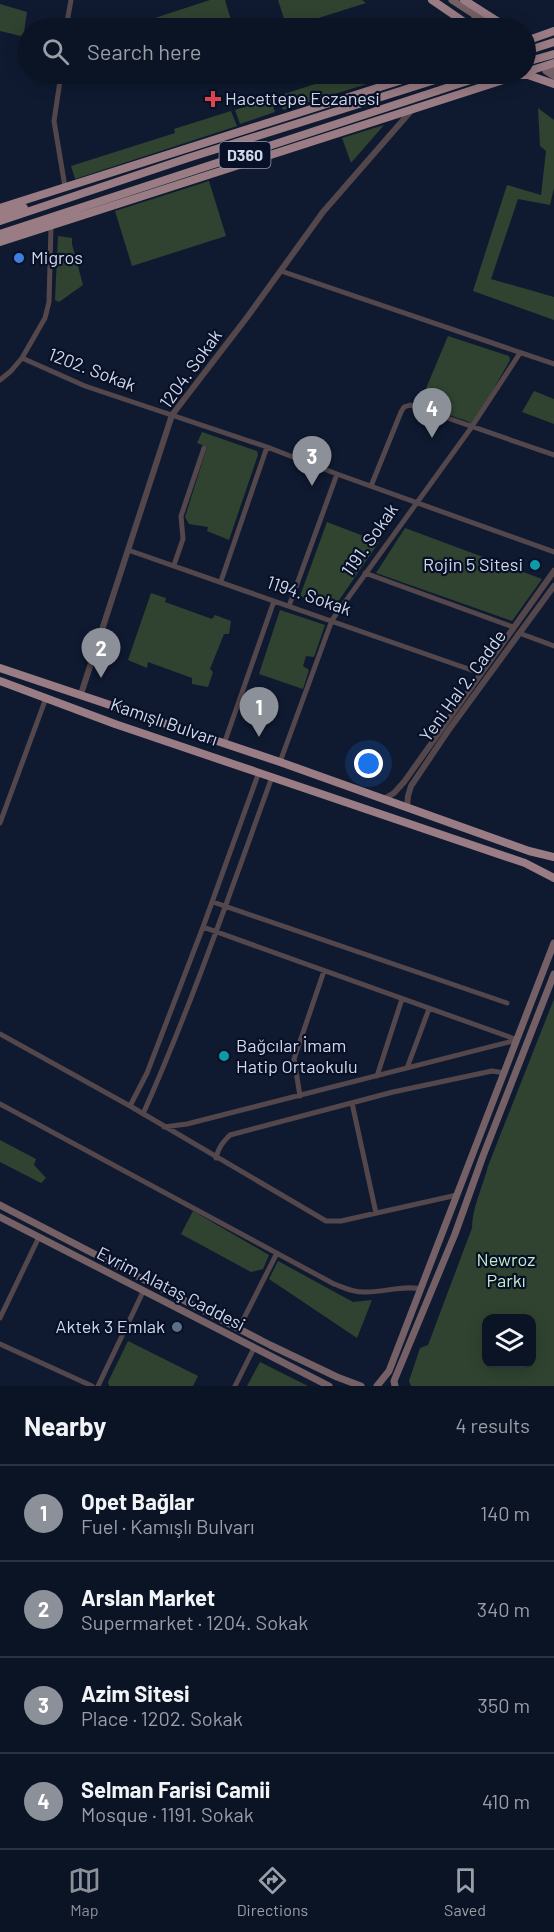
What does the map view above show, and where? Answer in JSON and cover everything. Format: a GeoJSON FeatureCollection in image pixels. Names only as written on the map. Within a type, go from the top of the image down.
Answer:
{"type":"FeatureCollection","features":[{"type":"Feature","properties":{"kind":"highway"},"geometry":{"type":"LineString","coordinates":[[432,0],[458,18]]}},
{"type":"Feature","properties":{"kind":"highway"},"geometry":{"type":"LineString","coordinates":[[464,0],[492,18]]}},
{"type":"Feature","properties":{"kind":"highway"},"geometry":{"type":"LineString","coordinates":[[536,33],[554,31]]}},
{"type":"Feature","properties":{"kind":"highway"},"geometry":{"type":"LineString","coordinates":[[536,37],[554,31]]}},
{"type":"Feature","properties":{"kind":"highway"},"geometry":{"type":"LineString","coordinates":[[536,48],[554,42]]}},
{"type":"Feature","properties":{"kind":"highway"},"geometry":{"type":"LineString","coordinates":[[536,59],[554,54]]}},
{"type":"Feature","properties":{"kind":"highway"},"geometry":{"type":"LineString","coordinates":[[536,72],[552,70]]}},
{"type":"Feature","properties":{"kind":"highway"},"geometry":{"type":"LineString","coordinates":[[536,78],[554,84]]}},
{"type":"Feature","properties":{"kind":"highway"},"geometry":{"type":"LineString","coordinates":[[0,207],[389,84]]}},
{"type":"Feature","properties":{"kind":"highway","name":"D360"},"geometry":{"type":"LineString","coordinates":[[0,221],[188,158],[422,84]]}},
{"type":"Feature","properties":{"kind":"highway","name":"D360"},"geometry":{"type":"LineString","coordinates":[[0,234],[50,222],[459,84]]}},
{"type":"Feature","properties":{"kind":"highway"},"geometry":{"type":"LineString","coordinates":[[0,241],[50,222],[491,84]]}},
{"type":"Feature","properties":{"kind":"highway"},"geometry":{"type":"LineString","coordinates":[[188,158],[265,123]]}},
{"type":"Feature","properties":{"kind":"highway"},"geometry":{"type":"LineString","coordinates":[[212,166],[266,156]]}},
{"type":"Feature","properties":{"kind":"highway"},"geometry":{"type":"LineString","coordinates":[[0,213],[66,199]]}},
{"type":"Feature","properties":{"kind":"highway","name":"Kamışlı Bulvarı"},"geometry":{"type":"LineString","coordinates":[[0,668],[280,762],[529,851],[554,857]]}},
{"type":"Feature","properties":{"kind":"highway","name":"Kamışlı Bulvarı"},"geometry":{"type":"LineString","coordinates":[[0,681],[115,724],[525,863],[554,878]]}},
{"type":"Feature","properties":{"kind":"main road"},"geometry":{"type":"LineString","coordinates":[[444,0],[471,18]]}},
{"type":"Feature","properties":{"kind":"main road"},"geometry":{"type":"LineString","coordinates":[[452,0],[480,18]]}},
{"type":"Feature","properties":{"kind":"main road"},"geometry":{"type":"LineString","coordinates":[[377,1386],[389,1371],[554,943]]}},
{"type":"Feature","properties":{"kind":"main road"},"geometry":{"type":"LineString","coordinates":[[395,1386],[394,1381],[455,1234],[554,974]]}},
{"type":"Feature","properties":{"kind":"main road"},"geometry":{"type":"LineString","coordinates":[[0,1205],[270,1345],[361,1386]]}},
{"type":"Feature","properties":{"kind":"main road","name":"Evrim Alataş Caddesi"},"geometry":{"type":"LineString","coordinates":[[0,1217],[329,1386]]}},
{"type":"Feature","properties":{"kind":"street"},"geometry":{"type":"LineString","coordinates":[[68,18],[71,0]]}},
{"type":"Feature","properties":{"kind":"street"},"geometry":{"type":"LineString","coordinates":[[60,84],[54,121],[65,187]]}},
{"type":"Feature","properties":{"kind":"street","name":"1204. Sokak"},"geometry":{"type":"LineString","coordinates":[[81,694],[172,416],[323,212],[412,109]]}},
{"type":"Feature","properties":{"kind":"street","name":"1202. Sokak"},"geometry":{"type":"LineString","coordinates":[[50,222],[49,302],[45,318],[22,358],[85,386],[267,447],[554,552]]}},
{"type":"Feature","properties":{"kind":"street"},"geometry":{"type":"LineString","coordinates":[[281,271],[554,364]]}},
{"type":"Feature","properties":{"kind":"street","name":"1191. Sokak"},"geometry":{"type":"LineString","coordinates":[[280,762],[332,620],[471,428],[520,353]]}},
{"type":"Feature","properties":{"kind":"street"},"geometry":{"type":"LineString","coordinates":[[0,380],[22,358]]}},
{"type":"Feature","properties":{"kind":"street"},"geometry":{"type":"LineString","coordinates":[[371,486],[404,407],[410,405],[554,455]]}},
{"type":"Feature","properties":{"kind":"street"},"geometry":{"type":"LineString","coordinates":[[220,581],[267,447]]}},
{"type":"Feature","properties":{"kind":"street"},"geometry":{"type":"LineString","coordinates":[[174,565],[183,539],[181,516],[204,448]]}},
{"type":"Feature","properties":{"kind":"street"},"geometry":{"type":"LineString","coordinates":[[289,606],[337,474]]}},
{"type":"Feature","properties":{"kind":"street","name":"1194. Sokak"},"geometry":{"type":"LineString","coordinates":[[128,550],[480,673]]}},
{"type":"Feature","properties":{"kind":"street"},"geometry":{"type":"LineString","coordinates":[[384,799],[394,793],[404,782],[554,571]]}},
{"type":"Feature","properties":{"kind":"street"},"geometry":{"type":"LineString","coordinates":[[365,573],[513,627]]}},
{"type":"Feature","properties":{"kind":"street","name":"Yeni Hal 2. Cadde"},"geometry":{"type":"LineString","coordinates":[[407,807],[411,786],[448,731],[554,586]]}},
{"type":"Feature","properties":{"kind":"street"},"geometry":{"type":"LineString","coordinates":[[224,744],[274,601]]}},
{"type":"Feature","properties":{"kind":"street"},"geometry":{"type":"LineString","coordinates":[[519,633],[554,646]]}},
{"type":"Feature","properties":{"kind":"street"},"geometry":{"type":"LineString","coordinates":[[0,823],[47,697]]}},
{"type":"Feature","properties":{"kind":"street"},"geometry":{"type":"LineString","coordinates":[[130,1106],[147,1073],[213,902],[259,772]]}},
{"type":"Feature","properties":{"kind":"street"},"geometry":{"type":"LineString","coordinates":[[142,1114],[159,1078],[272,777]]}},
{"type":"Feature","properties":{"kind":"street"},"geometry":{"type":"LineString","coordinates":[[213,902],[507,1003]]}},
{"type":"Feature","properties":{"kind":"street"},"geometry":{"type":"LineString","coordinates":[[203,927],[518,1040]]}},
{"type":"Feature","properties":{"kind":"street"},"geometry":{"type":"LineString","coordinates":[[300,1096],[294,1059],[324,972]]}},
{"type":"Feature","properties":{"kind":"street"},"geometry":{"type":"LineString","coordinates":[[377,1076],[402,999]]}},
{"type":"Feature","properties":{"kind":"street"},"geometry":{"type":"LineString","coordinates":[[407,1068],[429,1009]]}},
{"type":"Feature","properties":{"kind":"street"},"geometry":{"type":"LineString","coordinates":[[0,1034],[130,1106],[326,1221],[341,1221],[457,1195]]}},
{"type":"Feature","properties":{"kind":"street"},"geometry":{"type":"LineString","coordinates":[[164,1127],[187,1124],[518,1040]]}},
{"type":"Feature","properties":{"kind":"street"},"geometry":{"type":"LineString","coordinates":[[216,1158],[223,1141],[230,1135],[352,1103],[492,1071],[505,1073]]}},
{"type":"Feature","properties":{"kind":"street"},"geometry":{"type":"LineString","coordinates":[[352,1103],[376,1213]]}},
{"type":"Feature","properties":{"kind":"street"},"geometry":{"type":"LineString","coordinates":[[0,1104],[334,1284],[354,1291],[367,1292],[408,1287],[421,1289]]}},
{"type":"Feature","properties":{"kind":"street"},"geometry":{"type":"LineString","coordinates":[[0,1318],[39,1237]]}},
{"type":"Feature","properties":{"kind":"street"},"geometry":{"type":"LineString","coordinates":[[239,1328],[277,1253]]}},
{"type":"Feature","properties":{"kind":"street"},"geometry":{"type":"LineString","coordinates":[[98,1386],[144,1292]]}},
{"type":"Feature","properties":{"kind":"street"},"geometry":{"type":"LineString","coordinates":[[0,1344],[92,1386]]}},
{"type":"Feature","properties":{"kind":"street"},"geometry":{"type":"LineString","coordinates":[[236,1386],[255,1348]]}},
{"type":"Feature","properties":{"kind":"green space"},"geometry":{"type":"Polygon","coordinates":[[[210,0],[225,0],[230,18],[155,18],[210,0]]]}},
{"type":"Feature","properties":{"kind":"green space"},"geometry":{"type":"Polygon","coordinates":[[[278,0],[362,0],[366,3],[319,18],[284,18],[278,0]]]}},
{"type":"Feature","properties":{"kind":"green space"},"geometry":{"type":"Polygon","coordinates":[[[0,4],[27,12],[26,18],[18,18],[18,35],[0,31],[0,4]]]}},
{"type":"Feature","properties":{"kind":"green space"},"geometry":{"type":"Polygon","coordinates":[[[315,84],[367,84],[283,110],[278,96],[315,84]]]}},
{"type":"Feature","properties":{"kind":"green space"},"geometry":{"type":"Polygon","coordinates":[[[270,98],[275,112],[240,124],[235,110],[270,98]]]}},
{"type":"Feature","properties":{"kind":"green space"},"geometry":{"type":"Polygon","coordinates":[[[538,108],[554,120],[554,188],[550,205],[518,199],[491,279],[554,297],[554,320],[473,291],[507,185],[541,195],[546,151],[540,146],[538,108]]]}},
{"type":"Feature","properties":{"kind":"green space"},"geometry":{"type":"Polygon","coordinates":[[[231,111],[237,126],[75,179],[71,166],[175,133],[174,129],[231,111]]]}},
{"type":"Feature","properties":{"kind":"green space"},"geometry":{"type":"Polygon","coordinates":[[[384,125],[351,163],[342,138],[384,125]]]}},
{"type":"Feature","properties":{"kind":"green space"},"geometry":{"type":"Polygon","coordinates":[[[209,181],[226,236],[132,266],[115,211],[209,181]]]}},
{"type":"Feature","properties":{"kind":"green space"},"geometry":{"type":"Polygon","coordinates":[[[58,236],[72,238],[83,285],[59,302],[55,300],[58,236]]]}},
{"type":"Feature","properties":{"kind":"green space"},"geometry":{"type":"Polygon","coordinates":[[[448,336],[509,356],[510,360],[473,425],[419,405],[448,336]]]}},
{"type":"Feature","properties":{"kind":"green space"},"geometry":{"type":"Polygon","coordinates":[[[534,391],[554,399],[554,424],[522,412],[534,391]]]}},
{"type":"Feature","properties":{"kind":"green space"},"geometry":{"type":"Polygon","coordinates":[[[202,432],[257,451],[258,455],[229,540],[207,531],[208,527],[189,524],[185,517],[207,447],[197,443],[202,432]]]}},
{"type":"Feature","properties":{"kind":"green space"},"geometry":{"type":"Polygon","coordinates":[[[327,522],[379,542],[335,606],[330,608],[300,596],[327,522]]]}},
{"type":"Feature","properties":{"kind":"green space"},"geometry":{"type":"Polygon","coordinates":[[[405,528],[542,579],[512,621],[376,573],[405,528]]]}},
{"type":"Feature","properties":{"kind":"green space"},"geometry":{"type":"Polygon","coordinates":[[[151,593],[166,598],[165,602],[212,619],[215,615],[231,621],[229,634],[224,634],[210,669],[213,672],[208,687],[192,684],[192,678],[148,662],[147,668],[128,660],[151,593]]]}},
{"type":"Feature","properties":{"kind":"green space"},"geometry":{"type":"Polygon","coordinates":[[[280,610],[325,625],[314,657],[306,656],[303,666],[309,670],[303,689],[259,674],[280,610]]]}},
{"type":"Feature","properties":{"kind":"green space","name":"Newroz Parkı"},"geometry":{"type":"Polygon","coordinates":[[[554,999],[554,1386],[411,1386],[409,1381],[420,1348],[428,1345],[472,1228],[476,1205],[488,1166],[554,999]]]}},
{"type":"Feature","properties":{"kind":"green space"},"geometry":{"type":"Polygon","coordinates":[[[0,1140],[36,1159],[34,1165],[46,1178],[41,1183],[0,1162],[0,1140]]]}},
{"type":"Feature","properties":{"kind":"green space"},"geometry":{"type":"Polygon","coordinates":[[[193,1211],[269,1255],[263,1269],[251,1272],[181,1234],[193,1211]]]}},
{"type":"Feature","properties":{"kind":"green space"},"geometry":{"type":"Polygon","coordinates":[[[278,1261],[353,1302],[372,1300],[357,1338],[269,1279],[278,1261]]]}},
{"type":"Feature","properties":{"kind":"green space"},"geometry":{"type":"Polygon","coordinates":[[[128,1341],[198,1376],[193,1386],[109,1386],[108,1382],[128,1341]]]}},
{"type":"Feature","properties":{"kind":"green space"},"geometry":{"type":"Polygon","coordinates":[[[260,1362],[308,1386],[247,1386],[260,1362]]]}},
{"type":"Feature","properties":{"kind":"place","name":"Hacettepe Eczanesi"},"geometry":{"type":"Point","coordinates":[213,99]}},
{"type":"Feature","properties":{"kind":"place","name":"Migros"},"geometry":{"type":"Point","coordinates":[19,258]}},
{"type":"Feature","properties":{"kind":"place","name":"Selman Farisi Camii"},"geometry":{"type":"Point","coordinates":[432,438]}},
{"type":"Feature","properties":{"kind":"place","name":"Azim Sitesi"},"geometry":{"type":"Point","coordinates":[312,486]}},
{"type":"Feature","properties":{"kind":"place","name":"Rojin 5 Sitesi"},"geometry":{"type":"Point","coordinates":[535,565]}},
{"type":"Feature","properties":{"kind":"place","name":"Arslan Market"},"geometry":{"type":"Point","coordinates":[101,678]}},
{"type":"Feature","properties":{"kind":"place","name":"Opet Bağlar"},"geometry":{"type":"Point","coordinates":[259,737]}},
{"type":"Feature","properties":{"kind":"place","name":"Bağcılar İmam Hatip Ortaokulu"},"geometry":{"type":"Point","coordinates":[224,1056]}},
{"type":"Feature","properties":{"kind":"place","name":"Aktek 3 Emlak"},"geometry":{"type":"Point","coordinates":[177,1327]}}]}
